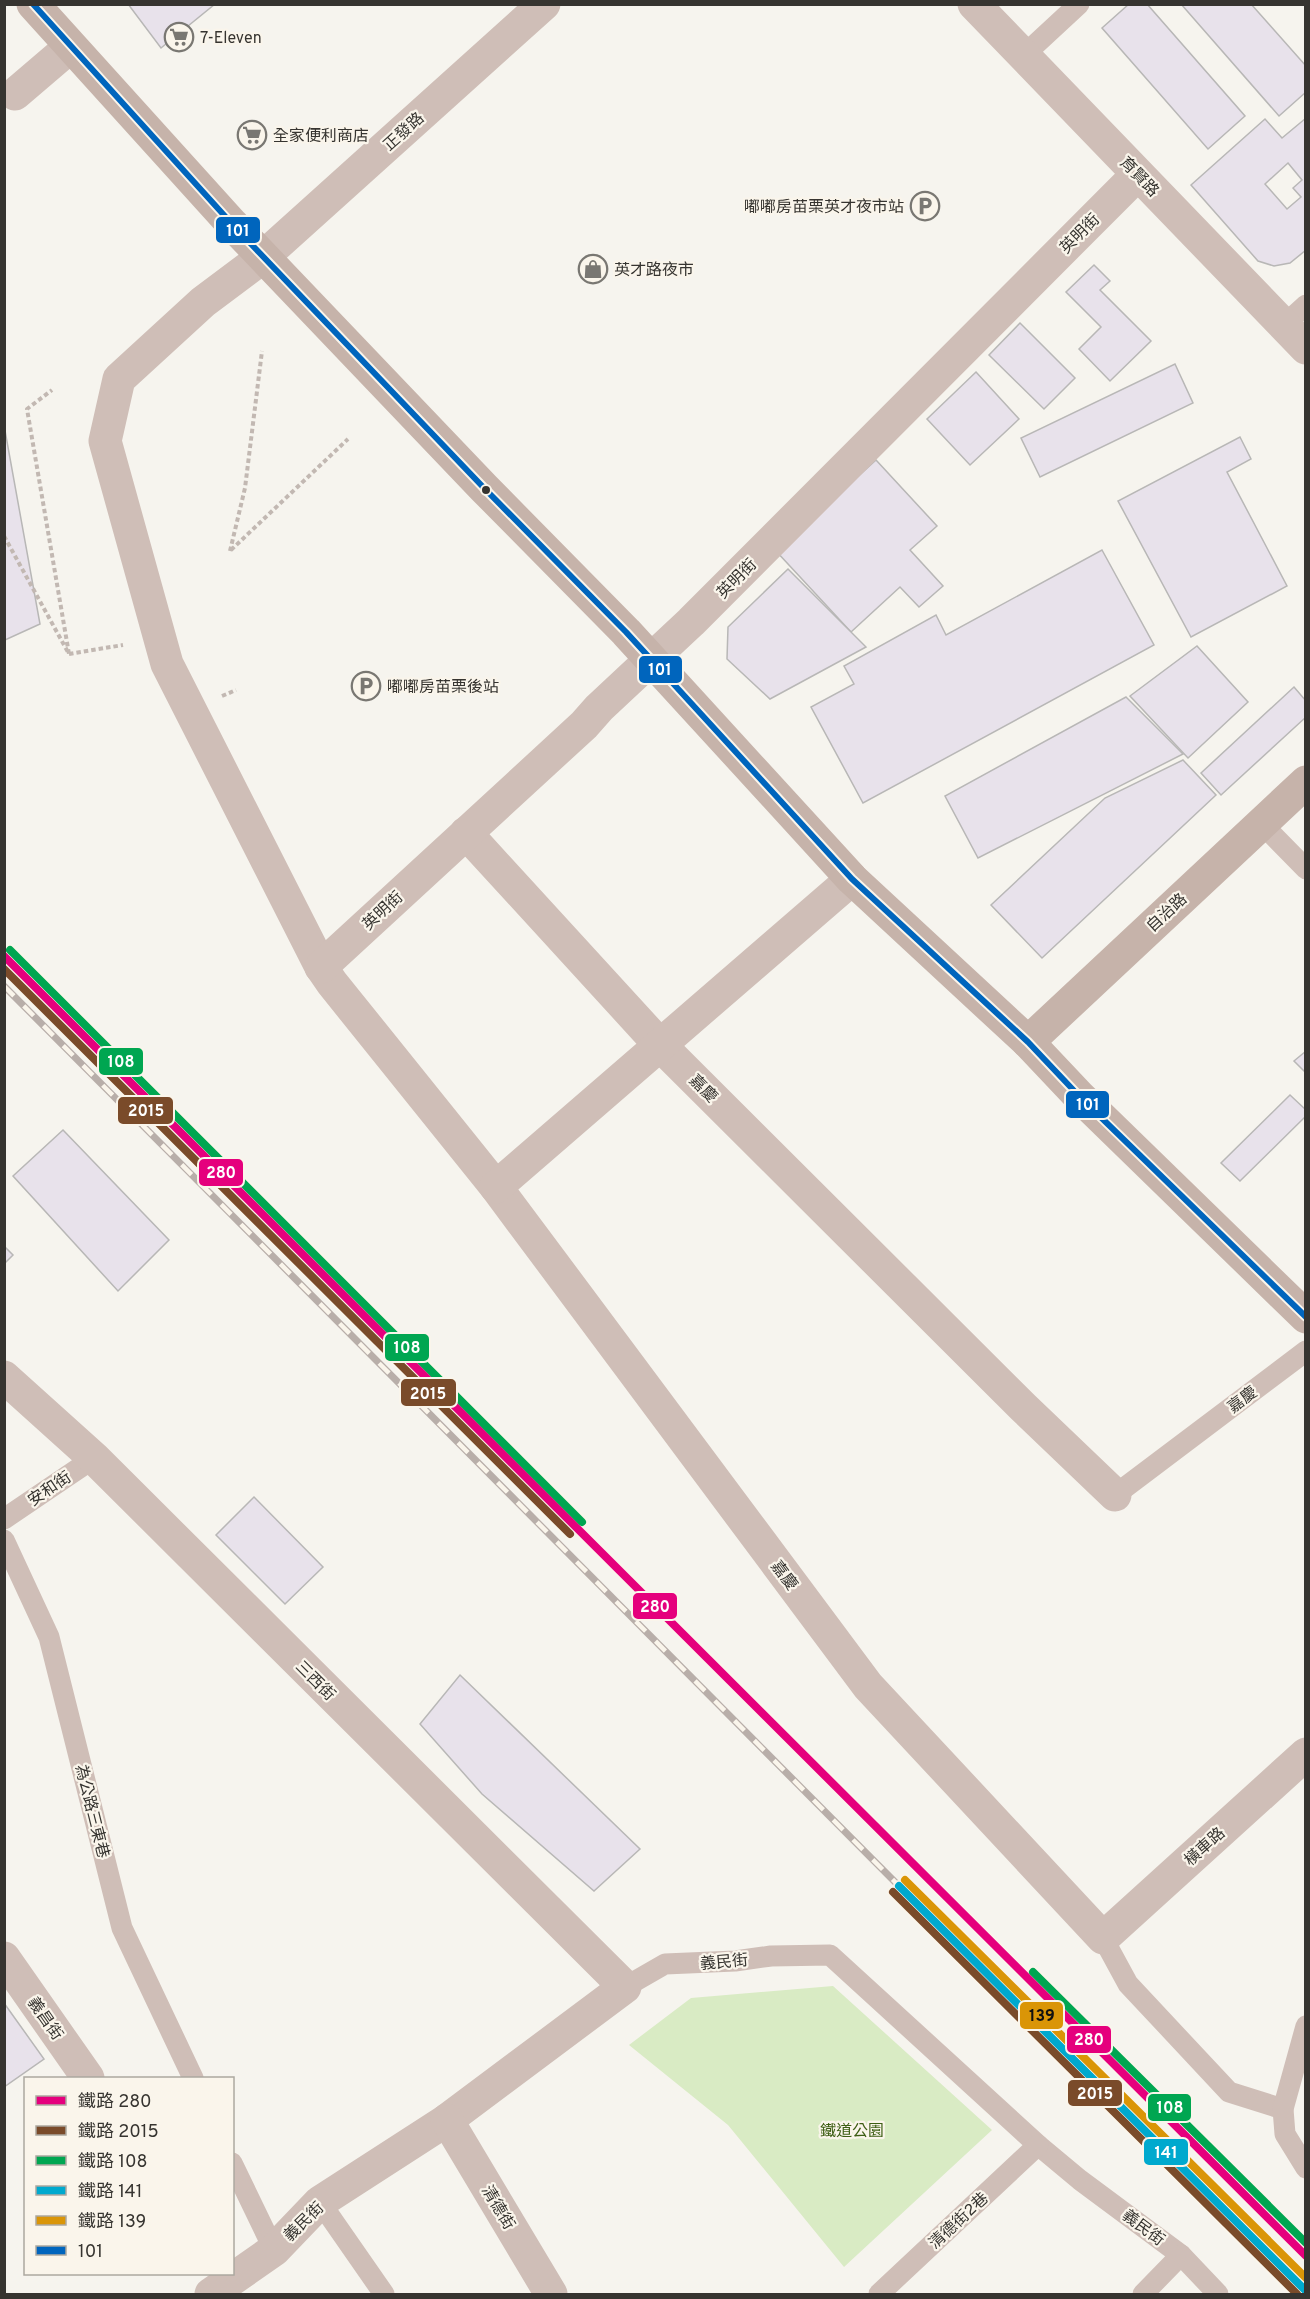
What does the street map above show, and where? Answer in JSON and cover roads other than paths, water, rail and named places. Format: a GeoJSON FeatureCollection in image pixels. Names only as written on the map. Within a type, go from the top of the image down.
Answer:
{"type":"FeatureCollection","features":[{"type":"Feature","properties":{"kind":"street"},"geometry":{"type":"LineString","coordinates":[[33,4],[263,257],[650,658],[852,879],[1028,1041],[1079,1096],[1305,1317]]}},
{"type":"Feature","properties":{"kind":"street","name":"正發路"},"geometry":{"type":"LineString","coordinates":[[321,967],[167,664],[105,441],[119,379],[203,302],[263,257],[544,4]]}},
{"type":"Feature","properties":{"kind":"street","name":"育賢路"},"geometry":{"type":"LineString","coordinates":[[974,4],[1137,175],[1298,326]]}},
{"type":"Feature","properties":{"kind":"street"},"geometry":{"type":"LineString","coordinates":[[15,94],[70,47]]}},
{"type":"Feature","properties":{"kind":"street","name":"英明街"},"geometry":{"type":"LineString","coordinates":[[321,967],[584,725],[650,658],[691,622],[1137,175]]}},
{"type":"Feature","properties":{"kind":"street","name":"自治路"},"geometry":{"type":"LineString","coordinates":[[1028,1041],[1305,782]]}},
{"type":"Feature","properties":{"kind":"street","name":"嘉慶"},"geometry":{"type":"LineString","coordinates":[[466,833],[660,1045],[1023,1407],[1115,1495]]}},
{"type":"Feature","properties":{"kind":"street"},"geometry":{"type":"LineString","coordinates":[[496,1187],[852,879]]}},
{"type":"Feature","properties":{"kind":"street","name":"嘉慶"},"geometry":{"type":"LineString","coordinates":[[321,967],[496,1187],[868,1686],[1103,1938]]}},
{"type":"Feature","properties":{"kind":"street","name":"三西街"},"geometry":{"type":"LineString","coordinates":[[4,1377],[94,1458],[625,1987]]}},
{"type":"Feature","properties":{"kind":"street","name":"橫車路"},"geometry":{"type":"LineString","coordinates":[[1103,1938],[1305,1754]]}},
{"type":"Feature","properties":{"kind":"street","name":"義昌街"},"geometry":{"type":"LineString","coordinates":[[4,1958],[87,2077]]}},
{"type":"Feature","properties":{"kind":"street","name":"義民街"},"geometry":{"type":"LineString","coordinates":[[234,2275],[274,2250],[320,2202],[447,2120],[625,1987]]}},
{"type":"Feature","properties":{"kind":"street","name":"清德街"},"geometry":{"type":"LineString","coordinates":[[447,2120],[551,2295]]}},
{"type":"Feature","properties":{"kind":"street","name":"義民街"},"geometry":{"type":"LineString","coordinates":[[221,2283],[234,2275]]}},
{"type":"Feature","properties":{"kind":"lane"},"geometry":{"type":"LineString","coordinates":[[1024,55],[1078,4]]}},
{"type":"Feature","properties":{"kind":"lane"},"geometry":{"type":"LineString","coordinates":[[1261,823],[1305,869]]}},
{"type":"Feature","properties":{"kind":"lane","name":"嘉慶"},"geometry":{"type":"LineString","coordinates":[[1115,1495],[1305,1351]]}},
{"type":"Feature","properties":{"kind":"lane","name":"安和街"},"geometry":{"type":"LineString","coordinates":[[4,1519],[94,1458]]}},
{"type":"Feature","properties":{"kind":"lane","name":"為公路三東巷"},"geometry":{"type":"LineString","coordinates":[[4,1540],[50,1637],[122,1928],[192,2077]]}},
{"type":"Feature","properties":{"kind":"lane"},"geometry":{"type":"LineString","coordinates":[[1103,1938],[1128,1984],[1229,2092],[1283,2109]]}},
{"type":"Feature","properties":{"kind":"lane","name":"義民街"},"geometry":{"type":"LineString","coordinates":[[625,1987],[665,1964],[735,1961],[771,1956],[830,1955],[1038,2145],[1080,2180],[1181,2255],[1218,2295]]}},
{"type":"Feature","properties":{"kind":"lane"},"geometry":{"type":"LineString","coordinates":[[1305,2026],[1283,2109],[1285,2134],[1305,2168]]}},
{"type":"Feature","properties":{"kind":"lane","name":"清德街2巷"},"geometry":{"type":"LineString","coordinates":[[879,2295],[1038,2145]]}},
{"type":"Feature","properties":{"kind":"lane"},"geometry":{"type":"LineString","coordinates":[[234,2167],[274,2250]]}},
{"type":"Feature","properties":{"kind":"lane"},"geometry":{"type":"LineString","coordinates":[[320,2202],[384,2295]]}},
{"type":"Feature","properties":{"kind":"lane"},"geometry":{"type":"LineString","coordinates":[[1143,2295],[1181,2255]]}},
{"type":"Feature","properties":{"kind":"railway"},"geometry":{"type":"LineString","coordinates":[[4,986],[899,1886]]}},
{"type":"Feature","properties":{"kind":"rail line","name":"108"},"geometry":{"type":"LineString","coordinates":[[10,950],[582,1522]]}},
{"type":"Feature","properties":{"kind":"rail line","name":"280"},"geometry":{"type":"LineString","coordinates":[[4,956],[1306,2256]]}},
{"type":"Feature","properties":{"kind":"rail line","name":"2015"},"geometry":{"type":"LineString","coordinates":[[4,969],[570,1534]]}},
{"type":"Feature","properties":{"kind":"rail line","name":"139"},"geometry":{"type":"LineString","coordinates":[[905,1880],[1306,2278]]}},
{"type":"Feature","properties":{"kind":"rail line","name":"141"},"geometry":{"type":"LineString","coordinates":[[899,1886],[1306,2291]]}},
{"type":"Feature","properties":{"kind":"rail line","name":"2015"},"geometry":{"type":"LineString","coordinates":[[893,1892],[1297,2294]]}},
{"type":"Feature","properties":{"kind":"rail line","name":"108"},"geometry":{"type":"LineString","coordinates":[[1033,1972],[1306,2243]]}},
{"type":"Feature","properties":{"kind":"place","name":"7-Eleven"},"geometry":{"type":"Point","coordinates":[179,37]}},
{"type":"Feature","properties":{"kind":"place","name":"全家便利商店"},"geometry":{"type":"Point","coordinates":[252,135]}},
{"type":"Feature","properties":{"kind":"place","name":"嘟嘟房苗栗英才夜市站"},"geometry":{"type":"Point","coordinates":[925,206]}},
{"type":"Feature","properties":{"kind":"place","name":"英才路夜市"},"geometry":{"type":"Point","coordinates":[593,269]}},
{"type":"Feature","properties":{"kind":"place","name":"嘟嘟房苗栗後站"},"geometry":{"type":"Point","coordinates":[366,686]}},
{"type":"Feature","properties":{"kind":"park label","name":"鐵道公園"},"geometry":{"type":"Point","coordinates":[852,2130]}}]}
